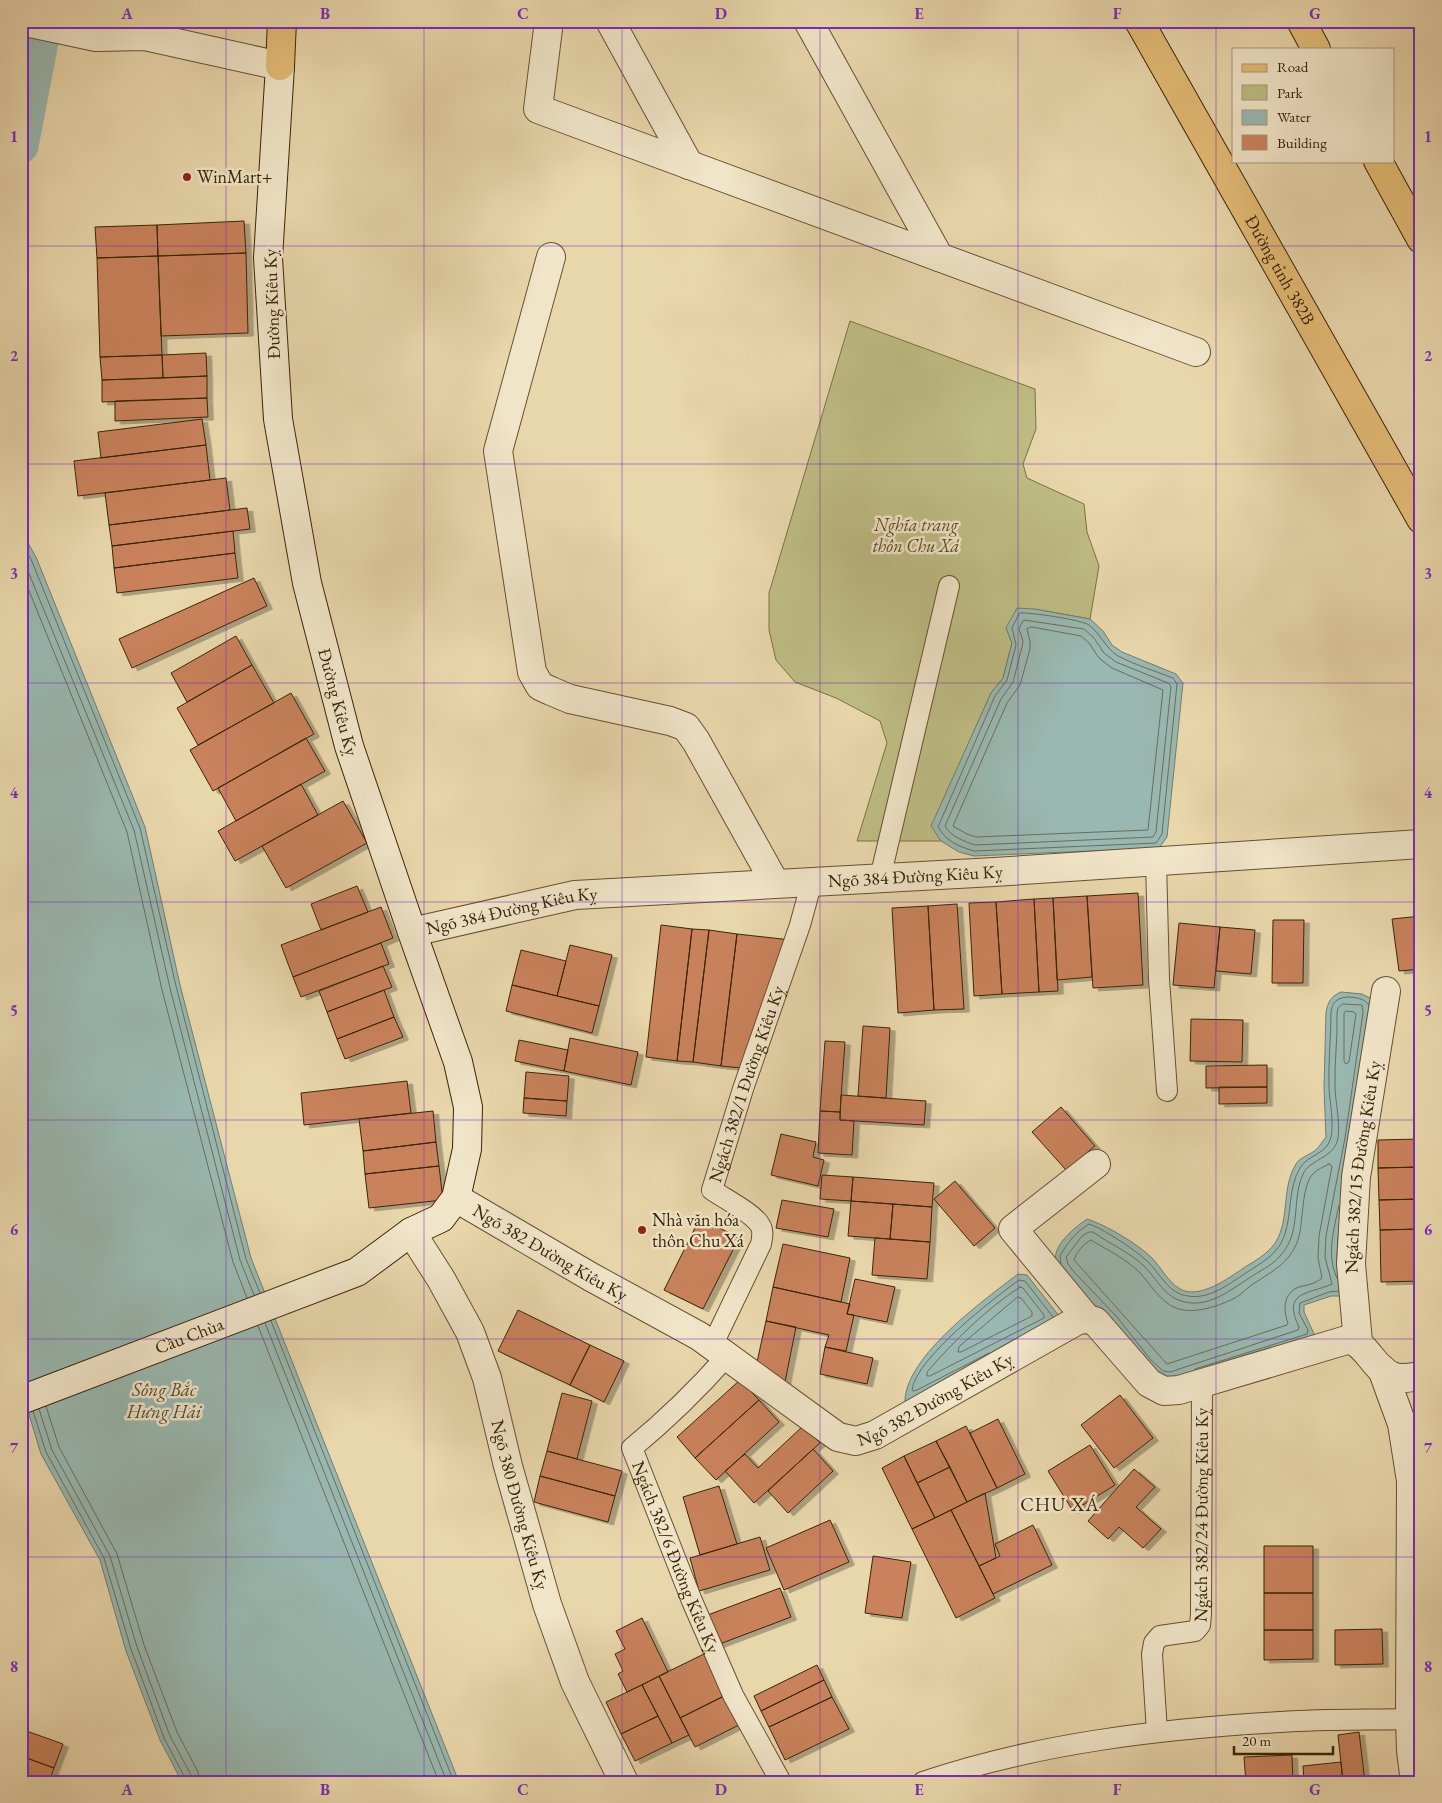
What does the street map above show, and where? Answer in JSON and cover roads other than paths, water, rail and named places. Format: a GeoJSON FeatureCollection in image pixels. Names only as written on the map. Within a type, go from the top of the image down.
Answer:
{"type":"FeatureCollection","features":[{"type":"Feature","properties":{"kind":"main road"},"geometry":{"type":"LineString","coordinates":[[280,66],[282,21]]}},
{"type":"Feature","properties":{"kind":"main road","name":"Đường tỉnh 382B"},"geometry":{"type":"LineString","coordinates":[[1139,21],[1421,520]]}},
{"type":"Feature","properties":{"kind":"main road"},"geometry":{"type":"LineString","coordinates":[[1301,21],[1315,48]]}},
{"type":"Feature","properties":{"kind":"main road"},"geometry":{"type":"LineString","coordinates":[[1379,162],[1421,239]]}},
{"type":"Feature","properties":{"kind":"street"},"geometry":{"type":"LineString","coordinates":[[21,21],[96,37],[145,36],[280,66]]}},
{"type":"Feature","properties":{"kind":"street"},"geometry":{"type":"LineString","coordinates":[[548,21],[538,109],[1196,352]]}},
{"type":"Feature","properties":{"kind":"street"},"geometry":{"type":"LineString","coordinates":[[610,21],[689,165]]}},
{"type":"Feature","properties":{"kind":"street"},"geometry":{"type":"LineString","coordinates":[[808,21],[939,257]]}},
{"type":"Feature","properties":{"kind":"street","name":"Đường Kiêu Kỵ"},"geometry":{"type":"LineString","coordinates":[[280,66],[268,258],[278,419],[307,583],[346,736],[458,1062],[468,1107],[466,1148],[456,1198],[441,1218],[411,1232],[358,1272]]}},
{"type":"Feature","properties":{"kind":"street"},"geometry":{"type":"LineString","coordinates":[[551,257],[498,451],[532,672],[540,686],[570,699],[670,721],[686,727],[696,741],[775,883]]}},
{"type":"Feature","properties":{"kind":"street","name":"Ngõ 384 Đường Kiêu Kỵ"},"geometry":{"type":"LineString","coordinates":[[412,932],[575,895],[1421,844]]}},
{"type":"Feature","properties":{"kind":"street","name":"Ngách 382/15 Đường Kiêu Kỵ"},"geometry":{"type":"LineString","coordinates":[[1358,1342],[1351,1264],[1356,1177],[1386,991]]}},
{"type":"Feature","properties":{"kind":"street"},"geometry":{"type":"LineString","coordinates":[[1096,1164],[1013,1229],[1087,1319],[1095,1321],[1149,1383],[1164,1391],[1179,1390],[1350,1339],[1358,1342],[1382,1369],[1392,1376],[1405,1378],[1421,1376]]}},
{"type":"Feature","properties":{"kind":"street","name":"Ngõ 382 Đường Kiêu Kỵ"},"geometry":{"type":"LineString","coordinates":[[456,1198],[591,1277],[699,1336],[838,1437],[856,1441],[875,1435],[1078,1320],[1087,1319]]}},
{"type":"Feature","properties":{"kind":"street","name":"Ngõ 380 Đường Kiêu Kỵ"},"geometry":{"type":"LineString","coordinates":[[411,1232],[441,1279],[470,1332],[487,1378],[508,1466],[550,1613],[575,1682],[624,1782]]}},
{"type":"Feature","properties":{"kind":"street","name":"Cầu Chùa"},"geometry":{"type":"LineString","coordinates":[[21,1400],[358,1272]]}},
{"type":"Feature","properties":{"kind":"street"},"geometry":{"type":"LineString","coordinates":[[1382,1369],[1402,1424],[1412,1481],[1410,1719],[1411,1751],[1415,1782]]}},
{"type":"Feature","properties":{"kind":"lane"},"geometry":{"type":"LineString","coordinates":[[880,878],[949,586]]}},
{"type":"Feature","properties":{"kind":"lane"},"geometry":{"type":"LineString","coordinates":[[1156,861],[1160,980],[1168,1091]]}},
{"type":"Feature","properties":{"kind":"lane","name":"Ngách 382/1 Đường Kiêu Kỵ"},"geometry":{"type":"LineString","coordinates":[[719,1351],[761,1244],[763,1234],[760,1224],[752,1216],[712,1190],[743,1089],[797,934],[812,881]]}},
{"type":"Feature","properties":{"kind":"lane","name":"Ngách 382/6 Đường Kiêu Kỵ"},"geometry":{"type":"LineString","coordinates":[[719,1351],[698,1389],[665,1421],[632,1448],[692,1601],[734,1694],[782,1782]]}},
{"type":"Feature","properties":{"kind":"lane","name":"Ngách 382/24 Đường Kiêu Kỵ"},"geometry":{"type":"LineString","coordinates":[[1157,1732],[1152,1654],[1154,1642],[1160,1636],[1195,1631],[1200,1625],[1202,1383]]}},
{"type":"Feature","properties":{"kind":"lane"},"geometry":{"type":"LineString","coordinates":[[923,1782],[958,1770],[1055,1747],[1157,1732],[1282,1722],[1410,1719]]}},
{"type":"Feature","properties":{"kind":"water","name":"Sông Bắc Hưng Hải"},"geometry":{"type":"Polygon","coordinates":[[[21,531],[36,557],[145,827],[180,985],[251,1258],[459,1782],[182,1782],[160,1740],[126,1651],[100,1560],[41,1454],[21,1388],[21,531]]]}},
{"type":"Feature","properties":{"kind":"water"},"geometry":{"type":"Polygon","coordinates":[[[1017,608],[1034,609],[1090,619],[1103,631],[1112,645],[1122,652],[1176,674],[1183,683],[1167,837],[1159,848],[974,856],[959,852],[941,841],[931,826],[991,693],[1003,678],[1012,643],[1006,628],[1017,608]]]}},
{"type":"Feature","properties":{"kind":"water"},"geometry":{"type":"Polygon","coordinates":[[[1341,992],[1362,994],[1372,999],[1345,1205],[1338,1237],[1337,1256],[1342,1296],[1331,1296],[1304,1305],[1304,1312],[1315,1336],[1196,1374],[1157,1381],[1055,1262],[1058,1249],[1070,1232],[1087,1219],[1112,1230],[1139,1247],[1152,1258],[1172,1282],[1180,1289],[1188,1292],[1205,1290],[1222,1282],[1268,1251],[1278,1238],[1281,1229],[1289,1182],[1296,1164],[1317,1149],[1326,1137],[1324,1088],[1326,1012],[1330,1000],[1341,992]]]}},
{"type":"Feature","properties":{"kind":"water"},"geometry":{"type":"Polygon","coordinates":[[[1018,1274],[1027,1275],[1063,1321],[905,1401],[909,1384],[918,1366],[932,1348],[949,1330],[986,1298],[1018,1274]]]}},
{"type":"Feature","properties":{"kind":"waterway"},"geometry":{"type":"LineString","coordinates":[[21,146],[45,21]]}},
{"type":"Feature","properties":{"kind":"place","name":"WinMart+"},"geometry":{"type":"Point","coordinates":[187,177]}},
{"type":"Feature","properties":{"kind":"place","name":"Nhà văn hóa thôn Chu Xá"},"geometry":{"type":"Point","coordinates":[642,1230]}},
{"type":"Feature","properties":{"kind":"district","name":"CHU XÁ"},"geometry":{"type":"Point","coordinates":[1060,1504]}},
{"type":"Feature","properties":{"kind":"park label","name":"Nghĩa trang thôn Chu Xá"},"geometry":{"type":"Point","coordinates":[916,535]}}]}
